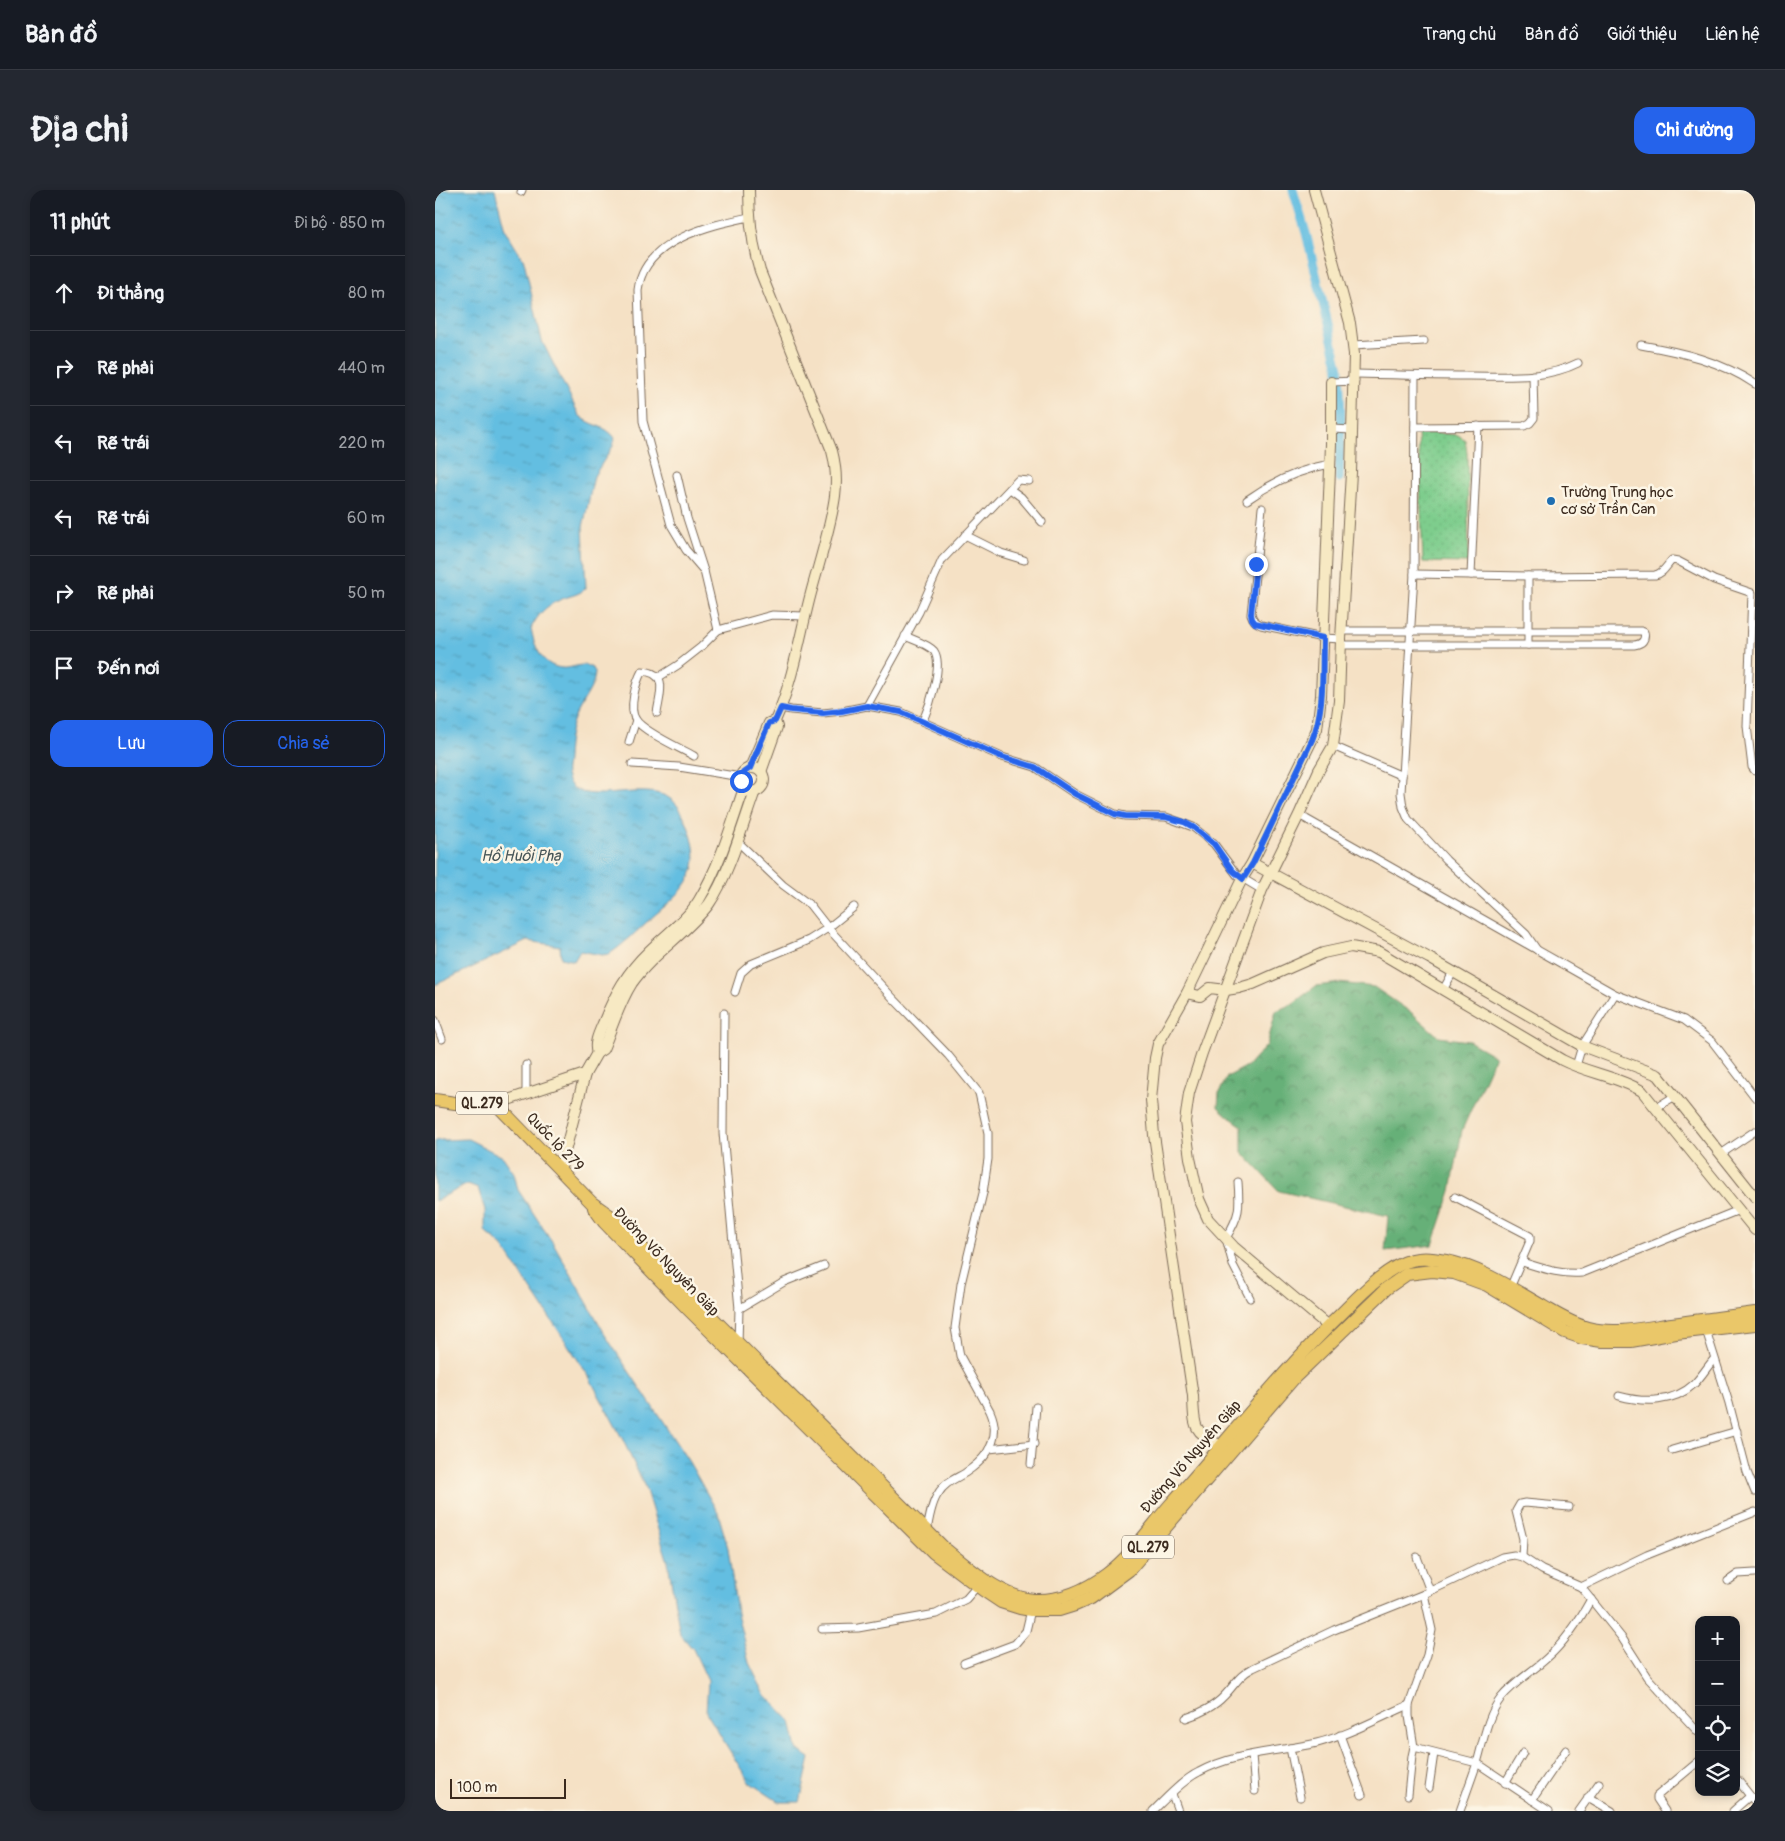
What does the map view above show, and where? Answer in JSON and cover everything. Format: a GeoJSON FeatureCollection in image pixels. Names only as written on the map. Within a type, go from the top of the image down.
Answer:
{"type":"FeatureCollection","features":[{"type":"Feature","properties":{"kind":"highway","name":"QL.279"},"geometry":{"type":"LineString","coordinates":[[435,1100],[455,1103],[495,1104]]}},
{"type":"Feature","properties":{"kind":"highway","name":"Quốc lộ 279"},"geometry":{"type":"LineString","coordinates":[[495,1104],[592,1204]]}},
{"type":"Feature","properties":{"kind":"highway","name":"Đường Võ Nguyên Giáp"},"geometry":{"type":"LineString","coordinates":[[592,1204],[609,1215],[925,1538],[945,1549],[1001,1602],[1031,1610],[1059,1610],[1075,1605],[1091,1598],[1129,1570],[1317,1338],[1369,1287],[1395,1268],[1412,1260],[1433,1258],[1457,1263],[1487,1275],[1574,1324],[1589,1329],[1622,1331],[1755,1314]]}},
{"type":"Feature","properties":{"kind":"highway","name":"Đường Võ Nguyên Giáp"},"geometry":{"type":"LineString","coordinates":[[981,1582],[1013,1595],[1032,1600],[1045,1600],[1072,1594],[1089,1586],[1105,1575],[1124,1560],[1153,1524],[1294,1378],[1387,1288],[1407,1274],[1432,1271],[1454,1273],[1487,1285],[1565,1332],[1602,1342],[1631,1341],[1755,1324]]}},
{"type":"Feature","properties":{"kind":"street"},"geometry":{"type":"LineString","coordinates":[[749,190],[749,217],[753,243],[761,271],[832,451],[835,464],[835,498],[781,708],[775,721],[777,726],[761,772]]}},
{"type":"Feature","properties":{"kind":"street"},"geometry":{"type":"LineString","coordinates":[[1226,1449],[1197,1430],[1194,1423],[1193,1396],[1154,1135],[1151,1100],[1155,1058],[1159,1044],[1187,993],[1243,879],[1253,863],[1317,729],[1321,696],[1330,464],[1355,378],[1350,323],[1314,190]]}},
{"type":"Feature","properties":{"kind":"street"},"geometry":{"type":"LineString","coordinates":[[704,570],[686,550],[671,525],[643,420],[639,280],[644,267],[683,237],[696,230],[749,217]]}},
{"type":"Feature","properties":{"kind":"street"},"geometry":{"type":"LineString","coordinates":[[1353,345],[1424,341]]}},
{"type":"Feature","properties":{"kind":"street"},"geometry":{"type":"LineString","coordinates":[[1641,345],[1702,359],[1740,374],[1755,384]]}},
{"type":"Feature","properties":{"kind":"street"},"geometry":{"type":"LineString","coordinates":[[1328,1326],[1234,1247],[1208,1218],[1199,1199],[1190,1158],[1185,1122],[1189,1093],[1262,890],[1319,770],[1333,746],[1339,701],[1347,556],[1341,429],[1336,382],[1355,378],[1551,374],[1578,363]]}},
{"type":"Feature","properties":{"kind":"street"},"geometry":{"type":"LineString","coordinates":[[1415,427],[1524,426],[1534,418],[1533,375]]}},
{"type":"Feature","properties":{"kind":"street"},"geometry":{"type":"LineString","coordinates":[[1415,376],[1414,574],[1401,793],[1403,807],[1408,819],[1446,860],[1526,934],[1537,950]]}},
{"type":"Feature","properties":{"kind":"street"},"geometry":{"type":"LineString","coordinates":[[1471,575],[1478,426]]}},
{"type":"Feature","properties":{"kind":"street"},"geometry":{"type":"LineString","coordinates":[[1247,500],[1270,486],[1301,472],[1330,464]]}},
{"type":"Feature","properties":{"kind":"street"},"geometry":{"type":"LineString","coordinates":[[677,475],[687,518],[704,570],[718,630]]}},
{"type":"Feature","properties":{"kind":"street"},"geometry":{"type":"LineString","coordinates":[[867,706],[905,636],[942,560],[1018,480],[1029,481]]}},
{"type":"Feature","properties":{"kind":"street"},"geometry":{"type":"LineString","coordinates":[[1010,489],[1021,497],[1042,522]]}},
{"type":"Feature","properties":{"kind":"street"},"geometry":{"type":"LineString","coordinates":[[1262,508],[1251,614],[1255,623],[1323,638],[1410,644],[1634,645],[1643,642],[1645,636],[1644,632],[1641,631],[1411,631],[1341,638]]}},
{"type":"Feature","properties":{"kind":"street"},"geometry":{"type":"LineString","coordinates":[[965,535],[1001,553],[1024,560]]}},
{"type":"Feature","properties":{"kind":"street"},"geometry":{"type":"LineString","coordinates":[[1414,574],[1528,576],[1655,575],[1665,570],[1672,560],[1678,561],[1714,580],[1753,593],[1747,726],[1752,767],[1755,771]]}},
{"type":"Feature","properties":{"kind":"street"},"geometry":{"type":"LineString","coordinates":[[1528,576],[1528,644]]}},
{"type":"Feature","properties":{"kind":"street"},"geometry":{"type":"LineString","coordinates":[[659,677],[701,647],[718,630],[772,615],[805,616]]}},
{"type":"Feature","properties":{"kind":"street"},"geometry":{"type":"LineString","coordinates":[[905,636],[926,645],[936,656],[935,688],[923,721]]}},
{"type":"Feature","properties":{"kind":"street"},"geometry":{"type":"LineString","coordinates":[[629,742],[636,720],[633,709],[637,679],[642,671],[650,671],[659,677],[662,684],[657,713]]}},
{"type":"Feature","properties":{"kind":"street"},"geometry":{"type":"LineString","coordinates":[[781,708],[823,713],[867,706],[901,712],[1002,757],[1035,767],[1082,798],[1115,814],[1166,817],[1184,822],[1214,844],[1232,870],[1262,890]]}},
{"type":"Feature","properties":{"kind":"street"},"geometry":{"type":"LineString","coordinates":[[636,720],[694,756]]}},
{"type":"Feature","properties":{"kind":"street"},"geometry":{"type":"LineString","coordinates":[[750,768],[758,769],[764,778],[760,788],[755,791],[749,791],[744,788],[741,777],[750,768],[769,723],[775,721]]}},
{"type":"Feature","properties":{"kind":"street"},"geometry":{"type":"LineString","coordinates":[[1333,746],[1402,776]]}},
{"type":"Feature","properties":{"kind":"street"},"geometry":{"type":"LineString","coordinates":[[632,764],[679,767],[741,777]]}},
{"type":"Feature","properties":{"kind":"street"},"geometry":{"type":"LineString","coordinates":[[597,1054],[595,1047],[601,1028],[614,997],[626,976],[647,953],[689,914],[709,882],[722,854],[744,788]]}},
{"type":"Feature","properties":{"kind":"street"},"geometry":{"type":"LineString","coordinates":[[560,1171],[585,1074],[597,1054],[603,1050],[632,984],[641,972],[687,929],[710,902],[737,841],[755,791]]}},
{"type":"Feature","properties":{"kind":"street"},"geometry":{"type":"LineString","coordinates":[[1299,815],[1615,994],[1676,1016],[1698,1029],[1712,1042],[1755,1097]]}},
{"type":"Feature","properties":{"kind":"street"},"geometry":{"type":"LineString","coordinates":[[737,841],[783,885],[811,906],[828,928],[948,1055],[976,1088],[982,1100],[989,1133],[988,1159],[983,1193],[961,1284],[955,1328],[960,1356],[993,1419],[995,1437],[989,1449],[976,1466],[952,1480],[937,1495],[925,1538]]}},
{"type":"Feature","properties":{"kind":"street"},"geometry":{"type":"LineString","coordinates":[[1253,863],[1581,1050],[1658,1075],[1672,1098],[1721,1154],[1755,1198]]}},
{"type":"Feature","properties":{"kind":"street"},"geometry":{"type":"LineString","coordinates":[[735,992],[741,973],[751,964],[809,940],[828,928],[854,907]]}},
{"type":"Feature","properties":{"kind":"street"},"geometry":{"type":"LineString","coordinates":[[1187,993],[1200,996],[1210,988],[1226,990],[1253,984],[1323,953],[1351,947],[1379,952],[1562,1060],[1630,1083],[1642,1091],[1658,1107],[1755,1230]]}},
{"type":"Feature","properties":{"kind":"street"},"geometry":{"type":"LineString","coordinates":[[1443,989],[1451,976]]}},
{"type":"Feature","properties":{"kind":"street"},"geometry":{"type":"LineString","coordinates":[[1576,1065],[1581,1050],[1615,994]]}},
{"type":"Feature","properties":{"kind":"street"},"geometry":{"type":"LineString","coordinates":[[724,1014],[723,1133],[739,1309],[730,1340]]}},
{"type":"Feature","properties":{"kind":"street"},"geometry":{"type":"LineString","coordinates":[[435,1020],[440,1029],[442,1039]]}},
{"type":"Feature","properties":{"kind":"street"},"geometry":{"type":"LineString","coordinates":[[526,1065],[526,1093]]}},
{"type":"Feature","properties":{"kind":"street"},"geometry":{"type":"LineString","coordinates":[[495,1104],[585,1074]]}},
{"type":"Feature","properties":{"kind":"street"},"geometry":{"type":"LineString","coordinates":[[1658,1107],[1672,1098]]}},
{"type":"Feature","properties":{"kind":"street"},"geometry":{"type":"LineString","coordinates":[[1721,1154],[1755,1131]]}},
{"type":"Feature","properties":{"kind":"street"},"geometry":{"type":"LineString","coordinates":[[1238,1182],[1240,1201],[1238,1216],[1226,1238],[1233,1266],[1250,1298]]}},
{"type":"Feature","properties":{"kind":"street"},"geometry":{"type":"LineString","coordinates":[[1455,1197],[1530,1236],[1530,1241],[1511,1288]]}},
{"type":"Feature","properties":{"kind":"street"},"geometry":{"type":"LineString","coordinates":[[1522,1262],[1561,1274],[1582,1273],[1739,1210]]}},
{"type":"Feature","properties":{"kind":"street"},"geometry":{"type":"LineString","coordinates":[[739,1309],[784,1282],[824,1266]]}},
{"type":"Feature","properties":{"kind":"street"},"geometry":{"type":"LineString","coordinates":[[1705,1330],[1737,1431],[1747,1472],[1755,1492]]}},
{"type":"Feature","properties":{"kind":"street"},"geometry":{"type":"LineString","coordinates":[[1619,1396],[1635,1400],[1663,1400],[1694,1384],[1714,1359]]}},
{"type":"Feature","properties":{"kind":"street"},"geometry":{"type":"LineString","coordinates":[[1031,1464],[1036,1407]]}},
{"type":"Feature","properties":{"kind":"street"},"geometry":{"type":"LineString","coordinates":[[1672,1450],[1737,1431]]}},
{"type":"Feature","properties":{"kind":"street"},"geometry":{"type":"LineString","coordinates":[[989,1449],[1033,1444]]}},
{"type":"Feature","properties":{"kind":"street"},"geometry":{"type":"LineString","coordinates":[[1522,1557],[1523,1539],[1517,1512],[1520,1504],[1532,1503],[1569,1507]]}},
{"type":"Feature","properties":{"kind":"street"},"geometry":{"type":"LineString","coordinates":[[1581,1587],[1619,1568],[1755,1512]]}},
{"type":"Feature","properties":{"kind":"street"},"geometry":{"type":"LineString","coordinates":[[1186,1718],[1196,1715],[1224,1696],[1243,1674],[1253,1668],[1334,1630],[1427,1592],[1502,1557],[1514,1555],[1522,1557],[1543,1570],[1581,1587],[1622,1638],[1647,1677],[1695,1729]]}},
{"type":"Feature","properties":{"kind":"street"},"geometry":{"type":"LineString","coordinates":[[1408,1795],[1414,1748],[1409,1706],[1427,1655],[1432,1630],[1427,1592],[1417,1557]]}},
{"type":"Feature","properties":{"kind":"street"},"geometry":{"type":"LineString","coordinates":[[1728,1581],[1738,1574],[1755,1573]]}},
{"type":"Feature","properties":{"kind":"street"},"geometry":{"type":"LineString","coordinates":[[822,1629],[858,1628],[936,1614],[966,1599],[981,1582]]}},
{"type":"Feature","properties":{"kind":"street"},"geometry":{"type":"LineString","coordinates":[[1460,1811],[1477,1764],[1489,1722],[1500,1699],[1523,1676],[1547,1658],[1569,1634],[1579,1621],[1591,1599]]}},
{"type":"Feature","properties":{"kind":"street"},"geometry":{"type":"LineString","coordinates":[[964,1663],[1015,1644],[1026,1631],[1031,1610]]}},
{"type":"Feature","properties":{"kind":"street"},"geometry":{"type":"LineString","coordinates":[[1153,1811],[1197,1772],[1213,1765],[1252,1755],[1319,1742],[1409,1706]]}},
{"type":"Feature","properties":{"kind":"street"},"geometry":{"type":"LineString","coordinates":[[1340,1735],[1362,1795]]}},
{"type":"Feature","properties":{"kind":"street"},"geometry":{"type":"LineString","coordinates":[[1290,1748],[1300,1798]]}},
{"type":"Feature","properties":{"kind":"street"},"geometry":{"type":"LineString","coordinates":[[1414,1748],[1477,1764],[1544,1810]]}},
{"type":"Feature","properties":{"kind":"street"},"geometry":{"type":"LineString","coordinates":[[1532,1800],[1566,1750]]}},
{"type":"Feature","properties":{"kind":"street"},"geometry":{"type":"LineString","coordinates":[[1429,1788],[1434,1753]]}},
{"type":"Feature","properties":{"kind":"street"},"geometry":{"type":"LineString","coordinates":[[1505,1783],[1523,1753]]}},
{"type":"Feature","properties":{"kind":"street"},"geometry":{"type":"LineString","coordinates":[[1252,1755],[1255,1790]]}},
{"type":"Feature","properties":{"kind":"street"},"geometry":{"type":"LineString","coordinates":[[1665,1811],[1657,1796],[1695,1764]]}},
{"type":"Feature","properties":{"kind":"street"},"geometry":{"type":"LineString","coordinates":[[1579,1811],[1599,1782]]}},
{"type":"Feature","properties":{"kind":"street"},"geometry":{"type":"LineString","coordinates":[[1733,1811],[1753,1799],[1740,1783]]}},
{"type":"Feature","properties":{"kind":"street"},"geometry":{"type":"LineString","coordinates":[[1172,1794],[1178,1811]]}},
{"type":"Feature","properties":{"kind":"street"},"geometry":{"type":"LineString","coordinates":[[1588,1797],[1612,1811]]}},
{"type":"Feature","properties":{"kind":"green space"},"geometry":{"type":"Polygon","coordinates":[[[1418,431],[1458,435],[1465,440],[1467,452],[1469,563],[1423,562],[1418,431]]]}},
{"type":"Feature","properties":{"kind":"green space"},"geometry":{"type":"Polygon","coordinates":[[[1340,983],[1374,987],[1412,1013],[1439,1037],[1469,1041],[1495,1056],[1462,1130],[1451,1191],[1433,1245],[1385,1251],[1388,1216],[1279,1191],[1242,1152],[1242,1126],[1218,1107],[1219,1093],[1227,1077],[1249,1065],[1267,1045],[1276,1011],[1292,1004],[1316,986],[1340,983]]]}},
{"type":"Feature","properties":{"kind":"water","name":"Hồ Huổi Phạ"},"geometry":{"type":"Polygon","coordinates":[[[435,190],[495,190],[505,230],[524,261],[542,341],[579,415],[583,419],[607,430],[615,438],[613,446],[594,476],[583,527],[586,588],[551,605],[540,615],[531,628],[540,654],[549,663],[562,668],[583,665],[591,667],[595,671],[591,687],[574,718],[568,747],[566,775],[572,786],[582,792],[596,794],[645,792],[660,794],[672,800],[680,809],[688,825],[694,845],[695,859],[693,871],[688,882],[671,901],[609,954],[602,955],[580,951],[574,961],[561,958],[560,946],[528,941],[435,985],[435,190]]]}},
{"type":"Feature","properties":{"kind":"water"},"geometry":{"type":"Polygon","coordinates":[[[468,1139],[503,1157],[514,1173],[518,1190],[555,1246],[609,1341],[689,1462],[718,1513],[728,1548],[737,1613],[749,1663],[764,1693],[791,1721],[797,1749],[810,1758],[800,1802],[779,1802],[749,1782],[706,1712],[708,1681],[693,1649],[680,1634],[668,1562],[645,1487],[623,1440],[588,1375],[503,1247],[485,1231],[485,1210],[478,1188],[468,1184],[435,1201],[435,1141],[468,1139]]]}},
{"type":"Feature","properties":{"kind":"waterway"},"geometry":{"type":"LineString","coordinates":[[1293,190],[1306,233],[1339,369],[1341,418],[1339,478]]}},
{"type":"Feature","properties":{"kind":"place","name":"Trường Trung học cơ sở Trần Can"},"geometry":{"type":"Point","coordinates":[1551,501]}},
{"type":"Feature","properties":{"kind":"route"},"geometry":{"type":"LineString","coordinates":[[741,781],[743,773],[750,768],[769,723],[775,721],[781,708],[823,713],[867,706],[884,708],[901,712],[1002,757],[1035,767],[1088,802],[1115,814],[1166,817],[1184,822],[1214,844],[1232,870],[1243,879],[1253,863],[1317,729],[1321,696],[1323,638],[1261,625],[1255,623],[1252,619],[1256,564]]}}]}
